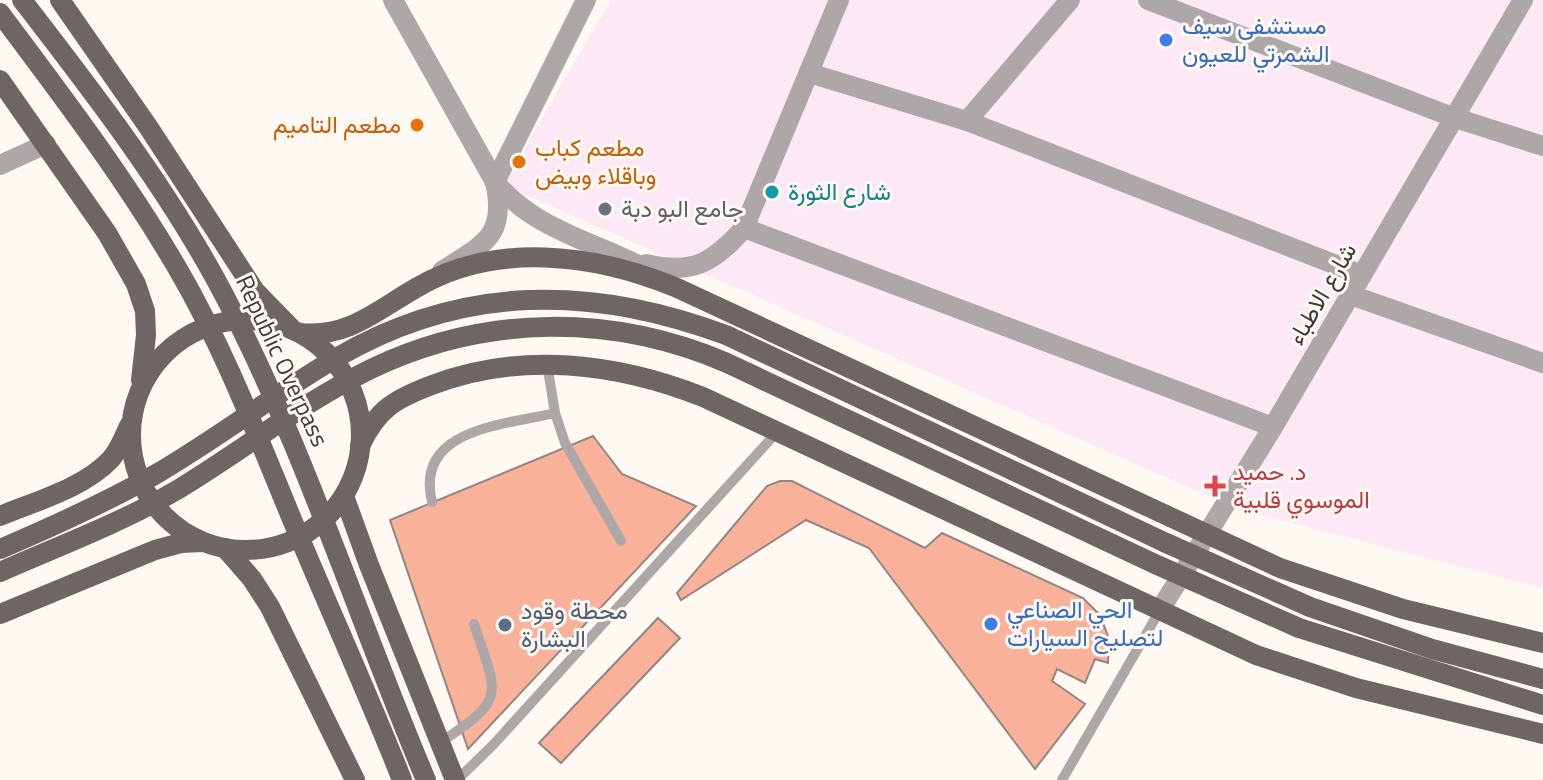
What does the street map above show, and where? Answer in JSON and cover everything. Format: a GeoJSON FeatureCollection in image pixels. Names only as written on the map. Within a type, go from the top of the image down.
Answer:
{"type":"FeatureCollection","features":[{"type":"Feature","properties":{"kind":"main road","name":"Republic Overpass"},"geometry":{"type":"LineString","coordinates":[[22,0],[117,128],[173,210],[226,301],[306,474],[426,780]]}},
{"type":"Feature","properties":{"kind":"main road"},"geometry":{"type":"LineString","coordinates":[[60,0],[149,128],[255,291],[273,312],[316,344],[343,372],[358,408],[360,446]]}},
{"type":"Feature","properties":{"kind":"main road"},"geometry":{"type":"LineString","coordinates":[[0,13],[140,207],[180,273],[213,336],[252,423],[402,780]]}},
{"type":"Feature","properties":{"kind":"main road"},"geometry":{"type":"LineString","coordinates":[[0,80],[107,233],[136,284],[145,311],[146,335],[144,366],[132,418],[111,459],[63,490],[0,516]]}},
{"type":"Feature","properties":{"kind":"main road"},"geometry":{"type":"LineString","coordinates":[[137,397],[158,361],[191,334],[231,321],[252,320],[321,335],[343,330],[418,286],[478,263],[536,258],[593,262],[621,267],[675,287],[1280,568],[1361,596],[1543,643]]}},
{"type":"Feature","properties":{"kind":"main road"},"geometry":{"type":"LineString","coordinates":[[0,549],[76,516],[158,473],[336,358],[369,341],[401,327],[468,307],[571,299],[650,311],[726,335],[1164,542],[1310,607],[1432,649],[1543,679]]}},
{"type":"Feature","properties":{"kind":"main road"},"geometry":{"type":"LineString","coordinates":[[0,572],[84,536],[173,492],[343,385],[403,355],[500,330],[534,326],[600,328],[665,340],[717,358],[1155,564],[1299,628],[1543,705]]}},
{"type":"Feature","properties":{"kind":"main road"},"geometry":{"type":"LineString","coordinates":[[0,614],[155,550],[181,543],[264,548],[301,536],[332,511],[344,496],[370,424],[385,408],[447,379],[507,366],[547,364],[617,370],[703,397],[1220,639],[1306,673],[1543,734]]}},
{"type":"Feature","properties":{"kind":"main road"},"geometry":{"type":"LineString","coordinates":[[132,418],[133,457],[146,493],[171,522],[215,545],[252,579],[270,607],[348,778]]}},
{"type":"Feature","properties":{"kind":"main road"},"geometry":{"type":"LineString","coordinates":[[344,496],[456,780]]}},
{"type":"Feature","properties":{"kind":"street"},"geometry":{"type":"LineString","coordinates":[[393,0],[495,182],[510,200],[531,216],[635,262],[675,287]]}},
{"type":"Feature","properties":{"kind":"street"},"geometry":{"type":"LineString","coordinates":[[418,286],[489,237],[500,218],[495,182],[586,0]]}},
{"type":"Feature","properties":{"kind":"street"},"geometry":{"type":"LineString","coordinates":[[593,262],[635,262],[667,269],[695,267],[724,250],[744,228],[839,0]]}},
{"type":"Feature","properties":{"kind":"street"},"geometry":{"type":"LineString","coordinates":[[967,121],[1070,0]]}},
{"type":"Feature","properties":{"kind":"street"},"geometry":{"type":"LineString","coordinates":[[1148,0],[1455,118],[1543,146]]}},
{"type":"Feature","properties":{"kind":"street","name":"شارع الاطباء"},"geometry":{"type":"LineString","coordinates":[[1160,610],[1273,427],[1523,0]]}},
{"type":"Feature","properties":{"kind":"street"},"geometry":{"type":"LineString","coordinates":[[809,73],[967,121],[1362,275]]}},
{"type":"Feature","properties":{"kind":"street"},"geometry":{"type":"LineString","coordinates":[[0,165],[46,144]]}},
{"type":"Feature","properties":{"kind":"street"},"geometry":{"type":"LineString","coordinates":[[744,228],[1273,427]]}},
{"type":"Feature","properties":{"kind":"street"},"geometry":{"type":"LineString","coordinates":[[1351,295],[1543,363]]}},
{"type":"Feature","properties":{"kind":"lane"},"geometry":{"type":"LineString","coordinates":[[547,364],[555,413],[569,453],[621,541]]}},
{"type":"Feature","properties":{"kind":"lane"},"geometry":{"type":"LineString","coordinates":[[432,502],[431,469],[446,446],[470,433],[555,413]]}},
{"type":"Feature","properties":{"kind":"lane"},"geometry":{"type":"LineString","coordinates":[[456,780],[503,734],[777,432]]}},
{"type":"Feature","properties":{"kind":"lane"},"geometry":{"type":"LineString","coordinates":[[1062,780],[1160,610]]}},
{"type":"Feature","properties":{"kind":"lane"},"geometry":{"type":"LineString","coordinates":[[441,742],[481,714],[492,694],[492,681],[474,624]]}},
{"type":"Feature","properties":{"kind":"shaded area"},"geometry":{"type":"Polygon","coordinates":[[[611,0],[1543,0],[1543,588],[1238,509],[503,185],[611,0]]]}},
{"type":"Feature","properties":{"kind":"building","name":"محطة وقود البشارة"},"geometry":{"type":"Polygon","coordinates":[[[593,436],[622,474],[696,506],[468,749],[390,520],[593,436]]]}},
{"type":"Feature","properties":{"kind":"building"},"geometry":{"type":"Polygon","coordinates":[[[792,481],[925,548],[942,533],[1083,598],[1100,615],[1109,639],[1108,663],[1095,659],[1085,683],[1057,669],[1052,681],[1085,704],[1035,769],[869,548],[806,520],[681,600],[677,593],[767,486],[792,481]]]}},
{"type":"Feature","properties":{"kind":"building"},"geometry":{"type":"Polygon","coordinates":[[[658,618],[680,638],[561,763],[539,743],[658,618]]]}},
{"type":"Feature","properties":{"kind":"place","name":"مستشفى سيف الشمرتي للعيون"},"geometry":{"type":"Point","coordinates":[1166,40]}},
{"type":"Feature","properties":{"kind":"place","name":"مطعم التاميم"},"geometry":{"type":"Point","coordinates":[417,125]}},
{"type":"Feature","properties":{"kind":"place","name":"مطعم كباب وباقلاء وبيض"},"geometry":{"type":"Point","coordinates":[519,162]}},
{"type":"Feature","properties":{"kind":"place","name":"شارع الثورة"},"geometry":{"type":"Point","coordinates":[772,192]}},
{"type":"Feature","properties":{"kind":"place","name":"جامع البو دبة"},"geometry":{"type":"Point","coordinates":[605,209]}},
{"type":"Feature","properties":{"kind":"place","name":"د. حميد الموسوي قلبية"},"geometry":{"type":"Point","coordinates":[1215,486]}},
{"type":"Feature","properties":{"kind":"place","name":"الحي الصناعي لتصليح السيارات"},"geometry":{"type":"Point","coordinates":[991,624]}},
{"type":"Feature","properties":{"kind":"place","name":"محطة وقود البشارة"},"geometry":{"type":"Point","coordinates":[505,625]}}]}
